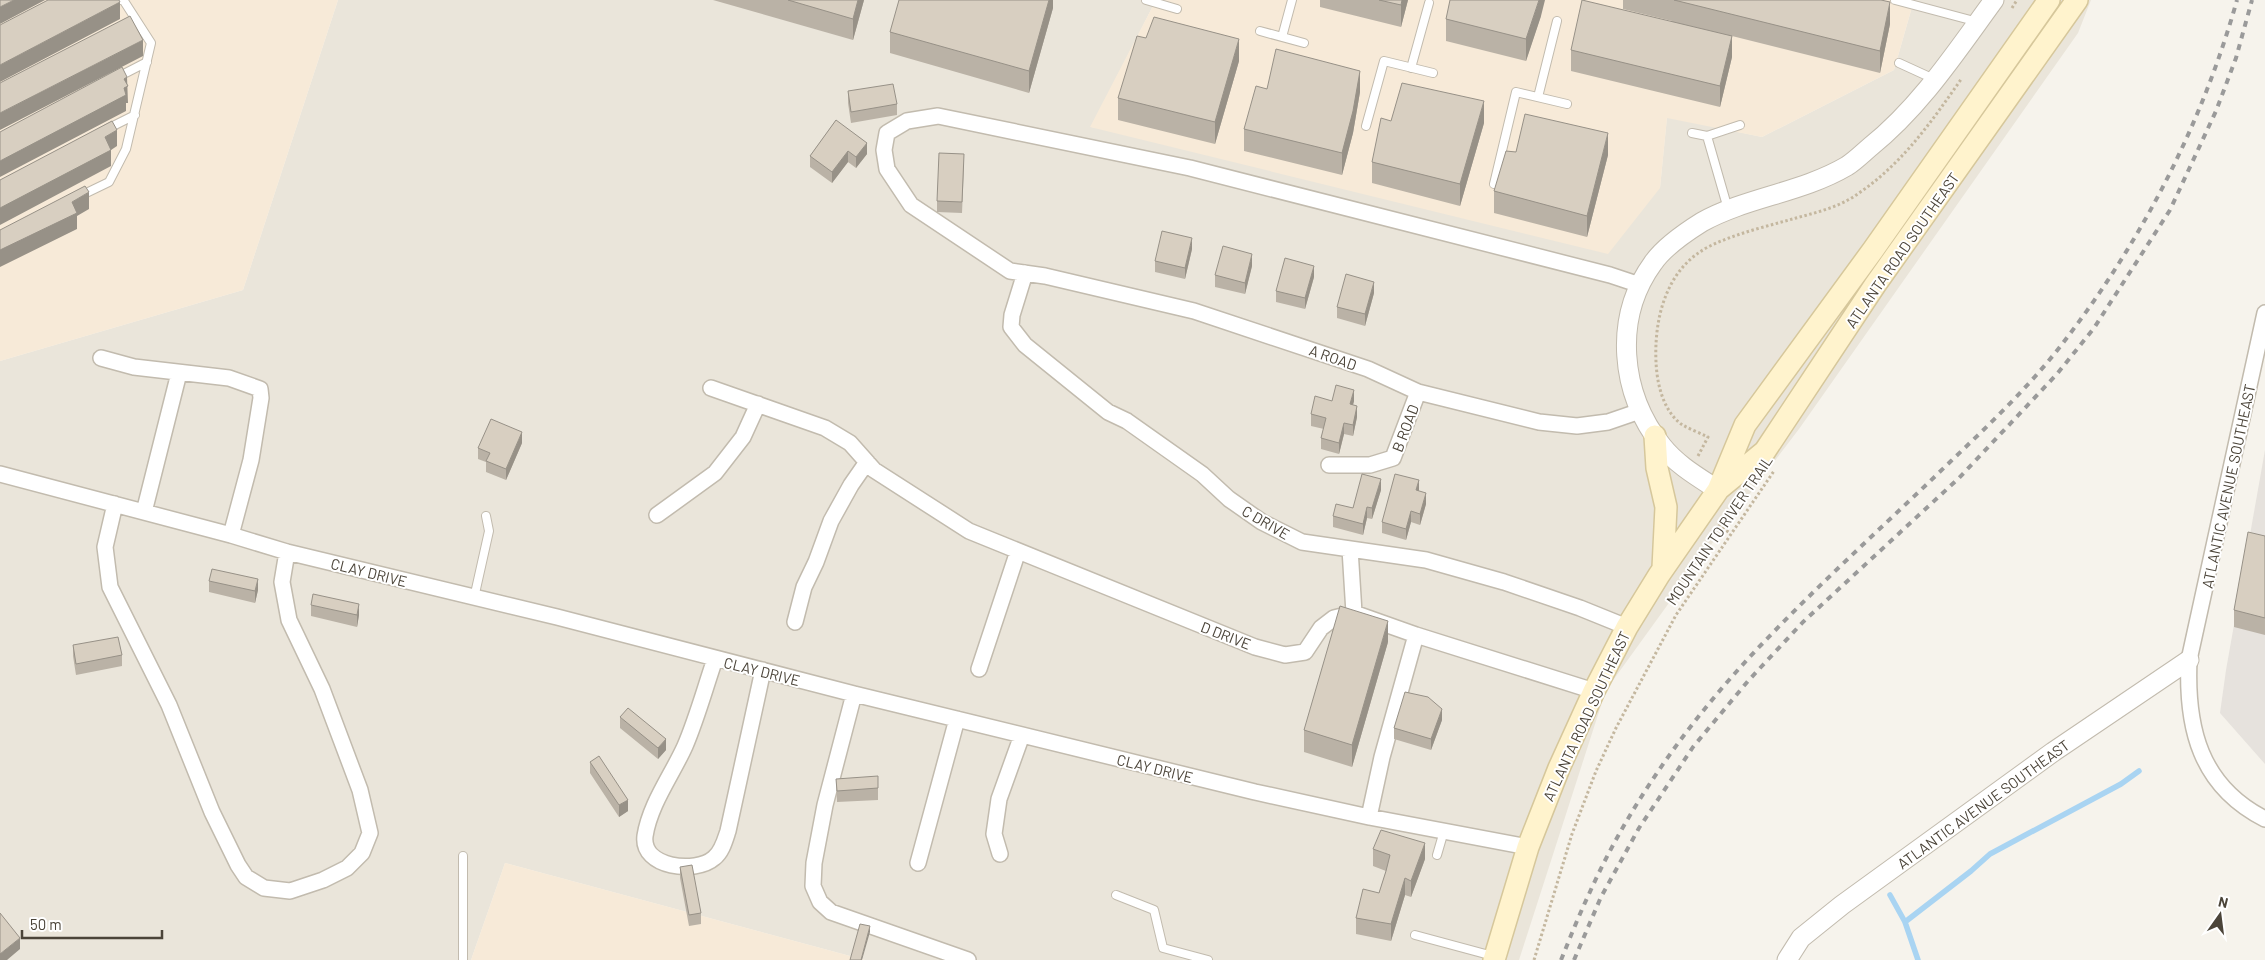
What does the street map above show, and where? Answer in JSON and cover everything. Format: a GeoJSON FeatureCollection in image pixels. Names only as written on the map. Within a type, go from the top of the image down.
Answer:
{"type":"FeatureCollection","features":[{"type":"Feature","properties":{"kind":"main road","name":"ATLANTA ROAD SOUTHEAST"},"geometry":{"type":"LineString","coordinates":[[1494,958],[1528,847],[1594,691],[1627,627],[1663,568],[1718,490],[1746,424],[1878,242],[2049,0]]}},
{"type":"Feature","properties":{"kind":"main road","name":"ATLANTA ROAD SOUTHEAST"},"geometry":{"type":"LineString","coordinates":[[1718,490],[1765,452],[1876,285],[2077,0]]}},
{"type":"Feature","properties":{"kind":"main road"},"geometry":{"type":"LineString","coordinates":[[1655,436],[1657,468],[1666,507],[1663,568]]}},
{"type":"Feature","properties":{"kind":"street"},"geometry":{"type":"LineString","coordinates":[[1718,490],[1680,465],[1655,436],[1640,412],[1631,385],[1625,348],[1628,318],[1640,285],[1653,262],[1701,223],[1728,209],[1795,190],[1847,166],[1892,130],[1935,80],[1994,0]]}},
{"type":"Feature","properties":{"kind":"street","name":"A ROAD"},"geometry":{"type":"LineString","coordinates":[[1640,285],[1610,274],[1190,168],[938,116],[907,121],[887,133],[884,150],[887,169],[911,205],[1010,271],[1045,276],[1194,311],[1368,369],[1418,392],[1539,422],[1577,426],[1608,422],[1640,412]]}},
{"type":"Feature","properties":{"kind":"street","name":"C DRIVE"},"geometry":{"type":"LineString","coordinates":[[1025,273],[1012,315],[1012,327],[1025,345],[1108,412],[1127,421],[1202,474],[1229,499],[1262,522],[1302,542],[1426,560],[1504,582],[1580,608],[1627,627]]}},
{"type":"Feature","properties":{"kind":"street","name":"ATLANTIC AVENUE SOUTHEAST"},"geometry":{"type":"LineString","coordinates":[[2265,313],[2189,660],[2188,688],[2190,712],[2203,757],[2210,772],[2220,786],[2234,799],[2265,819]]}},
{"type":"Feature","properties":{"kind":"street"},"geometry":{"type":"LineString","coordinates":[[101,358],[134,367],[229,378],[260,389],[261,398],[251,460],[231,535]]}},
{"type":"Feature","properties":{"kind":"street"},"geometry":{"type":"LineString","coordinates":[[144,512],[153,469],[169,419],[179,373]]}},
{"type":"Feature","properties":{"kind":"street","name":"D DRIVE"},"geometry":{"type":"LineString","coordinates":[[711,388],[825,428],[850,443],[874,470],[969,531],[1256,647],[1285,655],[1305,652],[1322,628],[1334,618],[1354,613]]}},
{"type":"Feature","properties":{"kind":"street","name":"B ROAD"},"geometry":{"type":"LineString","coordinates":[[1329,464],[1370,465],[1393,458],[1418,392]]}},
{"type":"Feature","properties":{"kind":"street"},"geometry":{"type":"LineString","coordinates":[[657,515],[715,473],[743,437],[758,404]]}},
{"type":"Feature","properties":{"kind":"street"},"geometry":{"type":"LineString","coordinates":[[794,622],[804,588],[816,562],[830,521],[850,485],[867,462]]}},
{"type":"Feature","properties":{"kind":"street","name":"CLAY DRIVE"},"geometry":{"type":"LineString","coordinates":[[0,474],[231,535],[287,552],[557,617],[854,694],[1255,792],[1369,817],[1528,847]]}},
{"type":"Feature","properties":{"kind":"street"},"geometry":{"type":"LineString","coordinates":[[114,504],[105,547],[110,587],[169,705],[212,812],[238,865],[246,877],[264,888],[290,891],[323,880],[347,868],[362,853],[370,833],[360,790],[322,688],[290,620],[282,582],[287,552]]}},
{"type":"Feature","properties":{"kind":"street"},"geometry":{"type":"LineString","coordinates":[[1350,549],[1354,613],[1416,635],[1594,691]]}},
{"type":"Feature","properties":{"kind":"street"},"geometry":{"type":"LineString","coordinates":[[979,669],[1018,551]]}},
{"type":"Feature","properties":{"kind":"street"},"geometry":{"type":"LineString","coordinates":[[1369,817],[1382,757],[1416,635]]}},
{"type":"Feature","properties":{"kind":"street"},"geometry":{"type":"LineString","coordinates":[[715,659],[685,745],[655,805],[645,838],[648,850],[658,860],[672,866],[696,867],[714,858],[722,848],[728,831],[763,670]]}},
{"type":"Feature","properties":{"kind":"street","name":"ATLANTIC AVENUE SOUTHEAST"},"geometry":{"type":"LineString","coordinates":[[1787,960],[1801,938],[1842,905],[2053,752],[2189,660]]}},
{"type":"Feature","properties":{"kind":"street"},"geometry":{"type":"LineString","coordinates":[[854,694],[825,805],[814,863],[813,886],[820,902],[830,912],[968,960]]}},
{"type":"Feature","properties":{"kind":"street"},"geometry":{"type":"LineString","coordinates":[[918,863],[957,719]]}},
{"type":"Feature","properties":{"kind":"street"},"geometry":{"type":"LineString","coordinates":[[1000,854],[994,834],[999,799],[1022,735]]}},
{"type":"Feature","properties":{"kind":"lane"},"geometry":{"type":"LineString","coordinates":[[75,198],[109,182],[126,149],[148,62],[152,44],[124,1],[121,0]]}},
{"type":"Feature","properties":{"kind":"lane"},"geometry":{"type":"LineString","coordinates":[[1146,0],[1177,9]]}},
{"type":"Feature","properties":{"kind":"lane"},"geometry":{"type":"LineString","coordinates":[[1282,37],[1292,0]]}},
{"type":"Feature","properties":{"kind":"lane"},"geometry":{"type":"LineString","coordinates":[[1895,0],[1978,22]]}},
{"type":"Feature","properties":{"kind":"lane"},"geometry":{"type":"LineString","coordinates":[[1411,68],[1430,3]]}},
{"type":"Feature","properties":{"kind":"lane"},"geometry":{"type":"LineString","coordinates":[[126,22],[135,17]]}},
{"type":"Feature","properties":{"kind":"lane"},"geometry":{"type":"LineString","coordinates":[[1538,97],[1557,21]]}},
{"type":"Feature","properties":{"kind":"lane"},"geometry":{"type":"LineString","coordinates":[[1260,31],[1304,43]]}},
{"type":"Feature","properties":{"kind":"lane"},"geometry":{"type":"LineString","coordinates":[[1366,126],[1384,61],[1433,73]]}},
{"type":"Feature","properties":{"kind":"lane"},"geometry":{"type":"LineString","coordinates":[[104,84],[148,62]]}},
{"type":"Feature","properties":{"kind":"lane"},"geometry":{"type":"LineString","coordinates":[[1899,63],[1935,80]]}},
{"type":"Feature","properties":{"kind":"lane"},"geometry":{"type":"LineString","coordinates":[[1494,184],[1516,92],[1567,104]]}},
{"type":"Feature","properties":{"kind":"lane"},"geometry":{"type":"LineString","coordinates":[[101,132],[135,115]]}},
{"type":"Feature","properties":{"kind":"lane"},"geometry":{"type":"LineString","coordinates":[[1692,132],[1707,136],[1740,125]]}},
{"type":"Feature","properties":{"kind":"lane"},"geometry":{"type":"LineString","coordinates":[[1707,136],[1728,209]]}},
{"type":"Feature","properties":{"kind":"lane"},"geometry":{"type":"LineString","coordinates":[[474,598],[489,531],[486,516]]}},
{"type":"Feature","properties":{"kind":"lane"},"geometry":{"type":"LineString","coordinates":[[1437,855],[1444,831]]}},
{"type":"Feature","properties":{"kind":"lane"},"geometry":{"type":"LineString","coordinates":[[463,856],[463,960]]}},
{"type":"Feature","properties":{"kind":"lane"},"geometry":{"type":"LineString","coordinates":[[1116,895],[1154,910],[1163,948],[1208,960]]}},
{"type":"Feature","properties":{"kind":"lane"},"geometry":{"type":"LineString","coordinates":[[1414,935],[1494,958]]}},
{"type":"Feature","properties":{"kind":"path"},"geometry":{"type":"LineString","coordinates":[[2011,8],[2017,0]]}},
{"type":"Feature","properties":{"kind":"path"},"geometry":{"type":"LineString","coordinates":[[1708,436],[1681,424],[1674,417],[1668,408],[1657,378],[1656,329],[1662,303],[1676,277],[1688,261],[1709,246],[1742,234],[1836,206],[1859,194],[1894,164],[1926,130],[1966,73]]}},
{"type":"Feature","properties":{"kind":"path","name":"MOUNTAIN TO RIVER TRAIL"},"geometry":{"type":"LineString","coordinates":[[1534,960],[1572,834],[1596,771],[1616,728],[1668,629],[1774,470]]}},
{"type":"Feature","properties":{"kind":"shaded area"},"geometry":{"type":"Polygon","coordinates":[[[0,0],[338,0],[243,290],[0,361],[0,0]]]}},
{"type":"Feature","properties":{"kind":"shaded area"},"geometry":{"type":"Polygon","coordinates":[[[338,0],[1156,0],[1091,127],[1660,188],[1667,117],[1762,137],[1894,70],[1914,0],[2091,0],[2078,33],[1799,429],[1713,542],[1606,690],[1519,960],[865,960],[505,863],[471,960],[0,960],[0,361],[243,290],[338,0]]]}},
{"type":"Feature","properties":{"kind":"shaded area"},"geometry":{"type":"Polygon","coordinates":[[[1156,0],[1914,0],[1894,70],[1762,137],[1667,118],[1660,188],[1608,254],[1090,127],[1156,0]]]}},
{"type":"Feature","properties":{"kind":"shaded area"},"geometry":{"type":"Polygon","coordinates":[[[2265,450],[2265,764],[2220,713],[2265,450]]]}},
{"type":"Feature","properties":{"kind":"shaded area"},"geometry":{"type":"Polygon","coordinates":[[[505,863],[865,960],[471,960],[505,863]]]}},
{"type":"Feature","properties":{"kind":"building"},"geometry":{"type":"Polygon","coordinates":[[[0,0],[14,0],[0,7],[0,0]]]}},
{"type":"Feature","properties":{"kind":"building"},"geometry":{"type":"Polygon","coordinates":[[[48,0],[119,0],[120,2],[0,65],[0,25],[48,0]]]}},
{"type":"Feature","properties":{"kind":"building"},"geometry":{"type":"Polygon","coordinates":[[[788,0],[858,0],[853,19],[788,0]]]}},
{"type":"Feature","properties":{"kind":"building"},"geometry":{"type":"Polygon","coordinates":[[[899,0],[1049,0],[1029,71],[890,32],[899,0]]]}},
{"type":"Feature","properties":{"kind":"building"},"geometry":{"type":"Polygon","coordinates":[[[1379,0],[1402,0],[1401,5],[1379,0]]]}},
{"type":"Feature","properties":{"kind":"building"},"geometry":{"type":"Polygon","coordinates":[[[1450,0],[1539,0],[1526,39],[1446,19],[1450,0]]]}},
{"type":"Feature","properties":{"kind":"building"},"geometry":{"type":"Polygon","coordinates":[[[1582,0],[1732,36],[1720,86],[1571,50],[1582,0]]]}},
{"type":"Feature","properties":{"kind":"building"},"geometry":{"type":"Polygon","coordinates":[[[1674,0],[1881,0],[1890,2],[1880,51],[1674,0]]]}},
{"type":"Feature","properties":{"kind":"building"},"geometry":{"type":"Polygon","coordinates":[[[130,16],[143,40],[0,113],[0,83],[130,16]]]}},
{"type":"Feature","properties":{"kind":"building"},"geometry":{"type":"Polygon","coordinates":[[[1154,17],[1239,39],[1215,122],[1118,98],[1137,36],[1146,38],[1154,17]]]}},
{"type":"Feature","properties":{"kind":"building"},"geometry":{"type":"Polygon","coordinates":[[[1276,49],[1360,71],[1353,111],[1342,153],[1244,129],[1256,86],[1267,89],[1276,49]]]}},
{"type":"Feature","properties":{"kind":"building"},"geometry":{"type":"Polygon","coordinates":[[[122,67],[127,77],[124,79],[128,86],[124,88],[126,95],[0,161],[0,132],[122,67]]]}},
{"type":"Feature","properties":{"kind":"building"},"geometry":{"type":"Polygon","coordinates":[[[1402,83],[1484,101],[1460,184],[1372,162],[1381,118],[1391,121],[1402,83]]]}},
{"type":"Feature","properties":{"kind":"building"},"geometry":{"type":"Polygon","coordinates":[[[893,84],[897,104],[851,112],[848,91],[893,84]]]}},
{"type":"Feature","properties":{"kind":"building"},"geometry":{"type":"Polygon","coordinates":[[[1525,114],[1608,133],[1587,216],[1494,191],[1506,151],[1516,152],[1525,114]]]}},
{"type":"Feature","properties":{"kind":"building"},"geometry":{"type":"Polygon","coordinates":[[[836,120],[867,143],[856,157],[848,151],[832,172],[810,156],[836,120]]]}},
{"type":"Feature","properties":{"kind":"building"},"geometry":{"type":"Polygon","coordinates":[[[112,121],[117,130],[105,137],[111,150],[0,208],[0,180],[112,121]]]}},
{"type":"Feature","properties":{"kind":"building"},"geometry":{"type":"Polygon","coordinates":[[[939,153],[964,154],[962,202],[937,201],[939,153]]]}},
{"type":"Feature","properties":{"kind":"building"},"geometry":{"type":"Polygon","coordinates":[[[85,186],[89,192],[72,202],[77,213],[0,250],[0,230],[85,186]]]}},
{"type":"Feature","properties":{"kind":"building"},"geometry":{"type":"Polygon","coordinates":[[[1162,231],[1192,238],[1185,268],[1155,261],[1162,231]]]}},
{"type":"Feature","properties":{"kind":"building"},"geometry":{"type":"Polygon","coordinates":[[[1223,246],[1252,254],[1245,283],[1215,275],[1223,246]]]}},
{"type":"Feature","properties":{"kind":"building"},"geometry":{"type":"Polygon","coordinates":[[[1285,258],[1314,266],[1305,298],[1276,291],[1285,258]]]}},
{"type":"Feature","properties":{"kind":"building"},"geometry":{"type":"Polygon","coordinates":[[[1346,274],[1374,282],[1365,314],[1337,307],[1346,274]]]}},
{"type":"Feature","properties":{"kind":"building"},"geometry":{"type":"Polygon","coordinates":[[[1336,385],[1354,390],[1350,404],[1357,406],[1353,425],[1344,423],[1339,443],[1321,438],[1326,418],[1311,414],[1315,396],[1332,401],[1336,385]]]}},
{"type":"Feature","properties":{"kind":"building"},"geometry":{"type":"Polygon","coordinates":[[[491,419],[522,432],[506,469],[486,461],[490,453],[478,448],[491,419]]]}},
{"type":"Feature","properties":{"kind":"building"},"geometry":{"type":"Polygon","coordinates":[[[1362,474],[1381,479],[1372,508],[1367,507],[1363,524],[1333,516],[1336,504],[1353,508],[1362,474]]]}},
{"type":"Feature","properties":{"kind":"building"},"geometry":{"type":"Polygon","coordinates":[[[1395,474],[1419,480],[1416,490],[1426,493],[1420,514],[1411,511],[1406,529],[1382,522],[1395,474]]]}},
{"type":"Feature","properties":{"kind":"building"},"geometry":{"type":"Polygon","coordinates":[[[2248,532],[2265,536],[2265,618],[2234,610],[2248,532]]]}},
{"type":"Feature","properties":{"kind":"building"},"geometry":{"type":"Polygon","coordinates":[[[212,569],[258,579],[255,591],[209,581],[212,569]]]}},
{"type":"Feature","properties":{"kind":"building"},"geometry":{"type":"Polygon","coordinates":[[[313,594],[359,604],[357,615],[311,605],[313,594]]]}},
{"type":"Feature","properties":{"kind":"building"},"geometry":{"type":"Polygon","coordinates":[[[1340,606],[1388,621],[1352,745],[1304,730],[1340,606]]]}},
{"type":"Feature","properties":{"kind":"building"},"geometry":{"type":"Polygon","coordinates":[[[118,637],[122,655],[76,664],[73,645],[118,637]]]}},
{"type":"Feature","properties":{"kind":"building"},"geometry":{"type":"Polygon","coordinates":[[[1405,692],[1428,697],[1442,709],[1431,739],[1394,728],[1405,692]]]}},
{"type":"Feature","properties":{"kind":"building"},"geometry":{"type":"Polygon","coordinates":[[[628,708],[666,739],[658,748],[620,717],[628,708]]]}},
{"type":"Feature","properties":{"kind":"building"},"geometry":{"type":"Polygon","coordinates":[[[599,756],[628,800],[619,805],[590,762],[599,756]]]}},
{"type":"Feature","properties":{"kind":"building"},"geometry":{"type":"Polygon","coordinates":[[[878,776],[878,788],[837,791],[836,779],[878,776]]]}},
{"type":"Feature","properties":{"kind":"building"},"geometry":{"type":"Polygon","coordinates":[[[1381,830],[1425,843],[1411,881],[1405,878],[1391,924],[1356,918],[1363,889],[1379,893],[1386,871],[1390,855],[1373,849],[1381,830]]]}},
{"type":"Feature","properties":{"kind":"building"},"geometry":{"type":"Polygon","coordinates":[[[692,865],[701,913],[689,915],[680,867],[692,865]]]}},
{"type":"Feature","properties":{"kind":"building"},"geometry":{"type":"Polygon","coordinates":[[[0,913],[20,938],[0,954],[0,913]]]}},
{"type":"Feature","properties":{"kind":"building"},"geometry":{"type":"Polygon","coordinates":[[[860,924],[870,926],[861,960],[850,960],[860,924]]]}},
{"type":"Feature","properties":{"kind":"waterway"},"geometry":{"type":"LineString","coordinates":[[1905,922],[1990,854],[2121,784],[2139,771]]}},
{"type":"Feature","properties":{"kind":"waterway"},"geometry":{"type":"LineString","coordinates":[[1890,895],[1905,922],[1918,960]]}},
{"type":"Feature","properties":{"kind":"railway"},"geometry":{"type":"LineString","coordinates":[[1561,960],[1589,894],[1623,826],[1665,762],[1711,701],[1762,644],[1808,597],[2013,401],[2056,352],[2097,297],[2147,217],[2189,133],[2223,45],[2237,0]]}},
{"type":"Feature","properties":{"kind":"railway"},"geometry":{"type":"LineString","coordinates":[[1574,960],[1601,897],[1639,828],[1693,747],[1748,681],[1803,622],[1959,478],[2057,374],[2094,328],[2170,210],[2216,111],[2236,58],[2252,0]]}}]}
